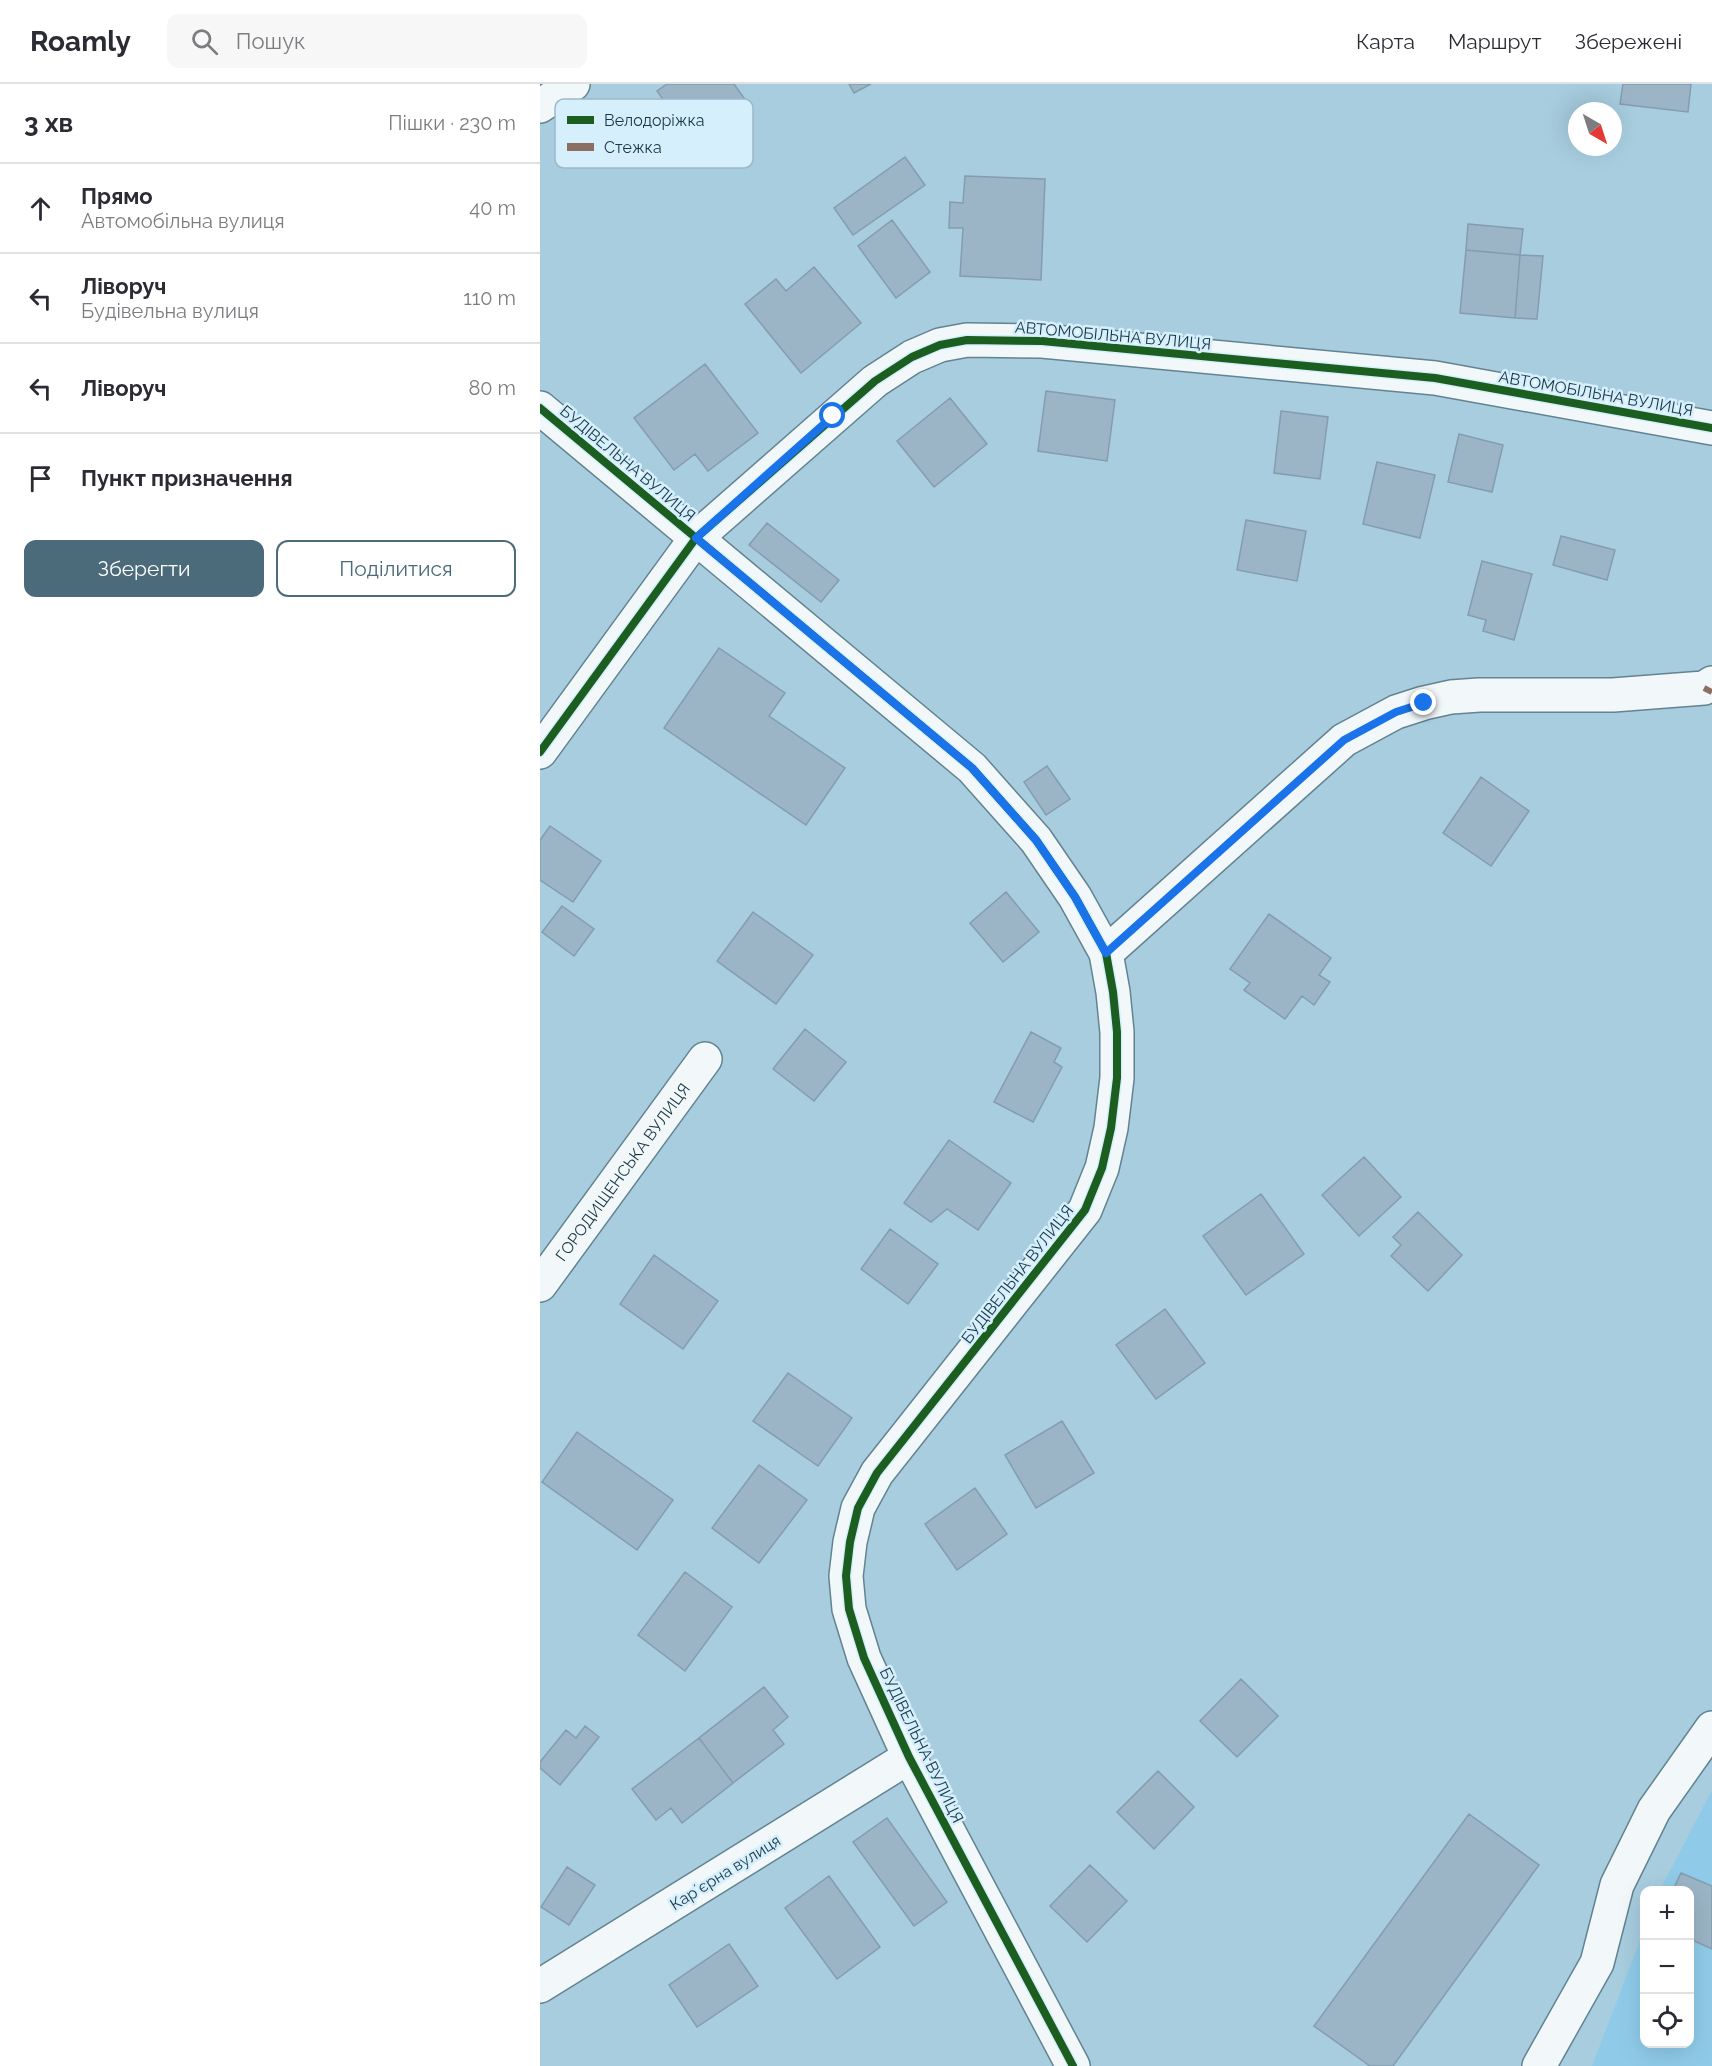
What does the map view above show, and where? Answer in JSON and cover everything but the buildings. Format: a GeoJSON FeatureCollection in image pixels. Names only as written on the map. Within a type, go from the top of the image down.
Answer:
{"type":"FeatureCollection","features":[{"type":"Feature","properties":{"kind":"street"},"geometry":{"type":"LineString","coordinates":[[540,106],[573,84]]}},
{"type":"Feature","properties":{"kind":"street","name":"АВТОМОБІЛЬНА ВУЛИЦЯ"},"geometry":{"type":"LineString","coordinates":[[540,752],[696,538],[875,381],[921,353],[940,345],[967,340],[1042,341],[1435,378],[1712,428]]}},
{"type":"Feature","properties":{"kind":"street","name":"БУДІВЕЛЬНА ВУЛИЦЯ"},"geometry":{"type":"LineString","coordinates":[[540,408],[972,768],[1036,840],[1075,897],[1106,953],[1117,1032],[1117,1078],[1111,1128],[1102,1168],[1085,1210],[877,1473],[858,1508],[850,1542],[846,1576],[849,1609],[864,1658],[909,1757],[1073,2066]]}},
{"type":"Feature","properties":{"kind":"street"},"geometry":{"type":"LineString","coordinates":[[1106,953],[1344,740],[1396,712],[1451,697],[1613,695],[1704,687],[1712,682]]}},
{"type":"Feature","properties":{"kind":"street","name":"ГОРОДИЩЕНСЬКА ВУЛИЦЯ"},"geometry":{"type":"LineString","coordinates":[[540,1285],[705,1059]]}},
{"type":"Feature","properties":{"kind":"street"},"geometry":{"type":"LineString","coordinates":[[1539,2066],[1597,1963],[1617,1885],[1654,1810],[1712,1728]]}},
{"type":"Feature","properties":{"kind":"street","name":"Карʼєрна вулиця"},"geometry":{"type":"LineString","coordinates":[[540,1986],[909,1757]]}},
{"type":"Feature","properties":{"kind":"shaded area"},"geometry":{"type":"Polygon","coordinates":[[[1712,1790],[1712,2066],[1592,2066],[1640,1940],[1640,2048],[1694,2048],[1694,1886],[1662,1886],[1712,1790]]]}},
{"type":"Feature","properties":{"kind":"marked path"},"geometry":{"type":"LineString","coordinates":[[1704,688],[1712,692]]}},
{"type":"Feature","properties":{"kind":"cycle path"},"geometry":{"type":"LineString","coordinates":[[540,752],[696,538],[875,381],[912,357],[940,345],[967,340],[1042,341],[1435,378],[1712,428]]}},
{"type":"Feature","properties":{"kind":"cycle path"},"geometry":{"type":"LineString","coordinates":[[540,408],[972,768],[1036,840],[1075,897],[1106,953],[1117,1032],[1117,1078],[1111,1128],[1102,1168],[1085,1210],[877,1473],[858,1508],[850,1542],[846,1576],[849,1609],[864,1658],[909,1757],[1073,2066]]}},
{"type":"Feature","properties":{"kind":"route"},"geometry":{"type":"LineString","coordinates":[[833,416],[696,538],[972,768],[1036,840],[1075,897],[1106,953],[1344,740],[1396,712],[1424,703]]}}]}
